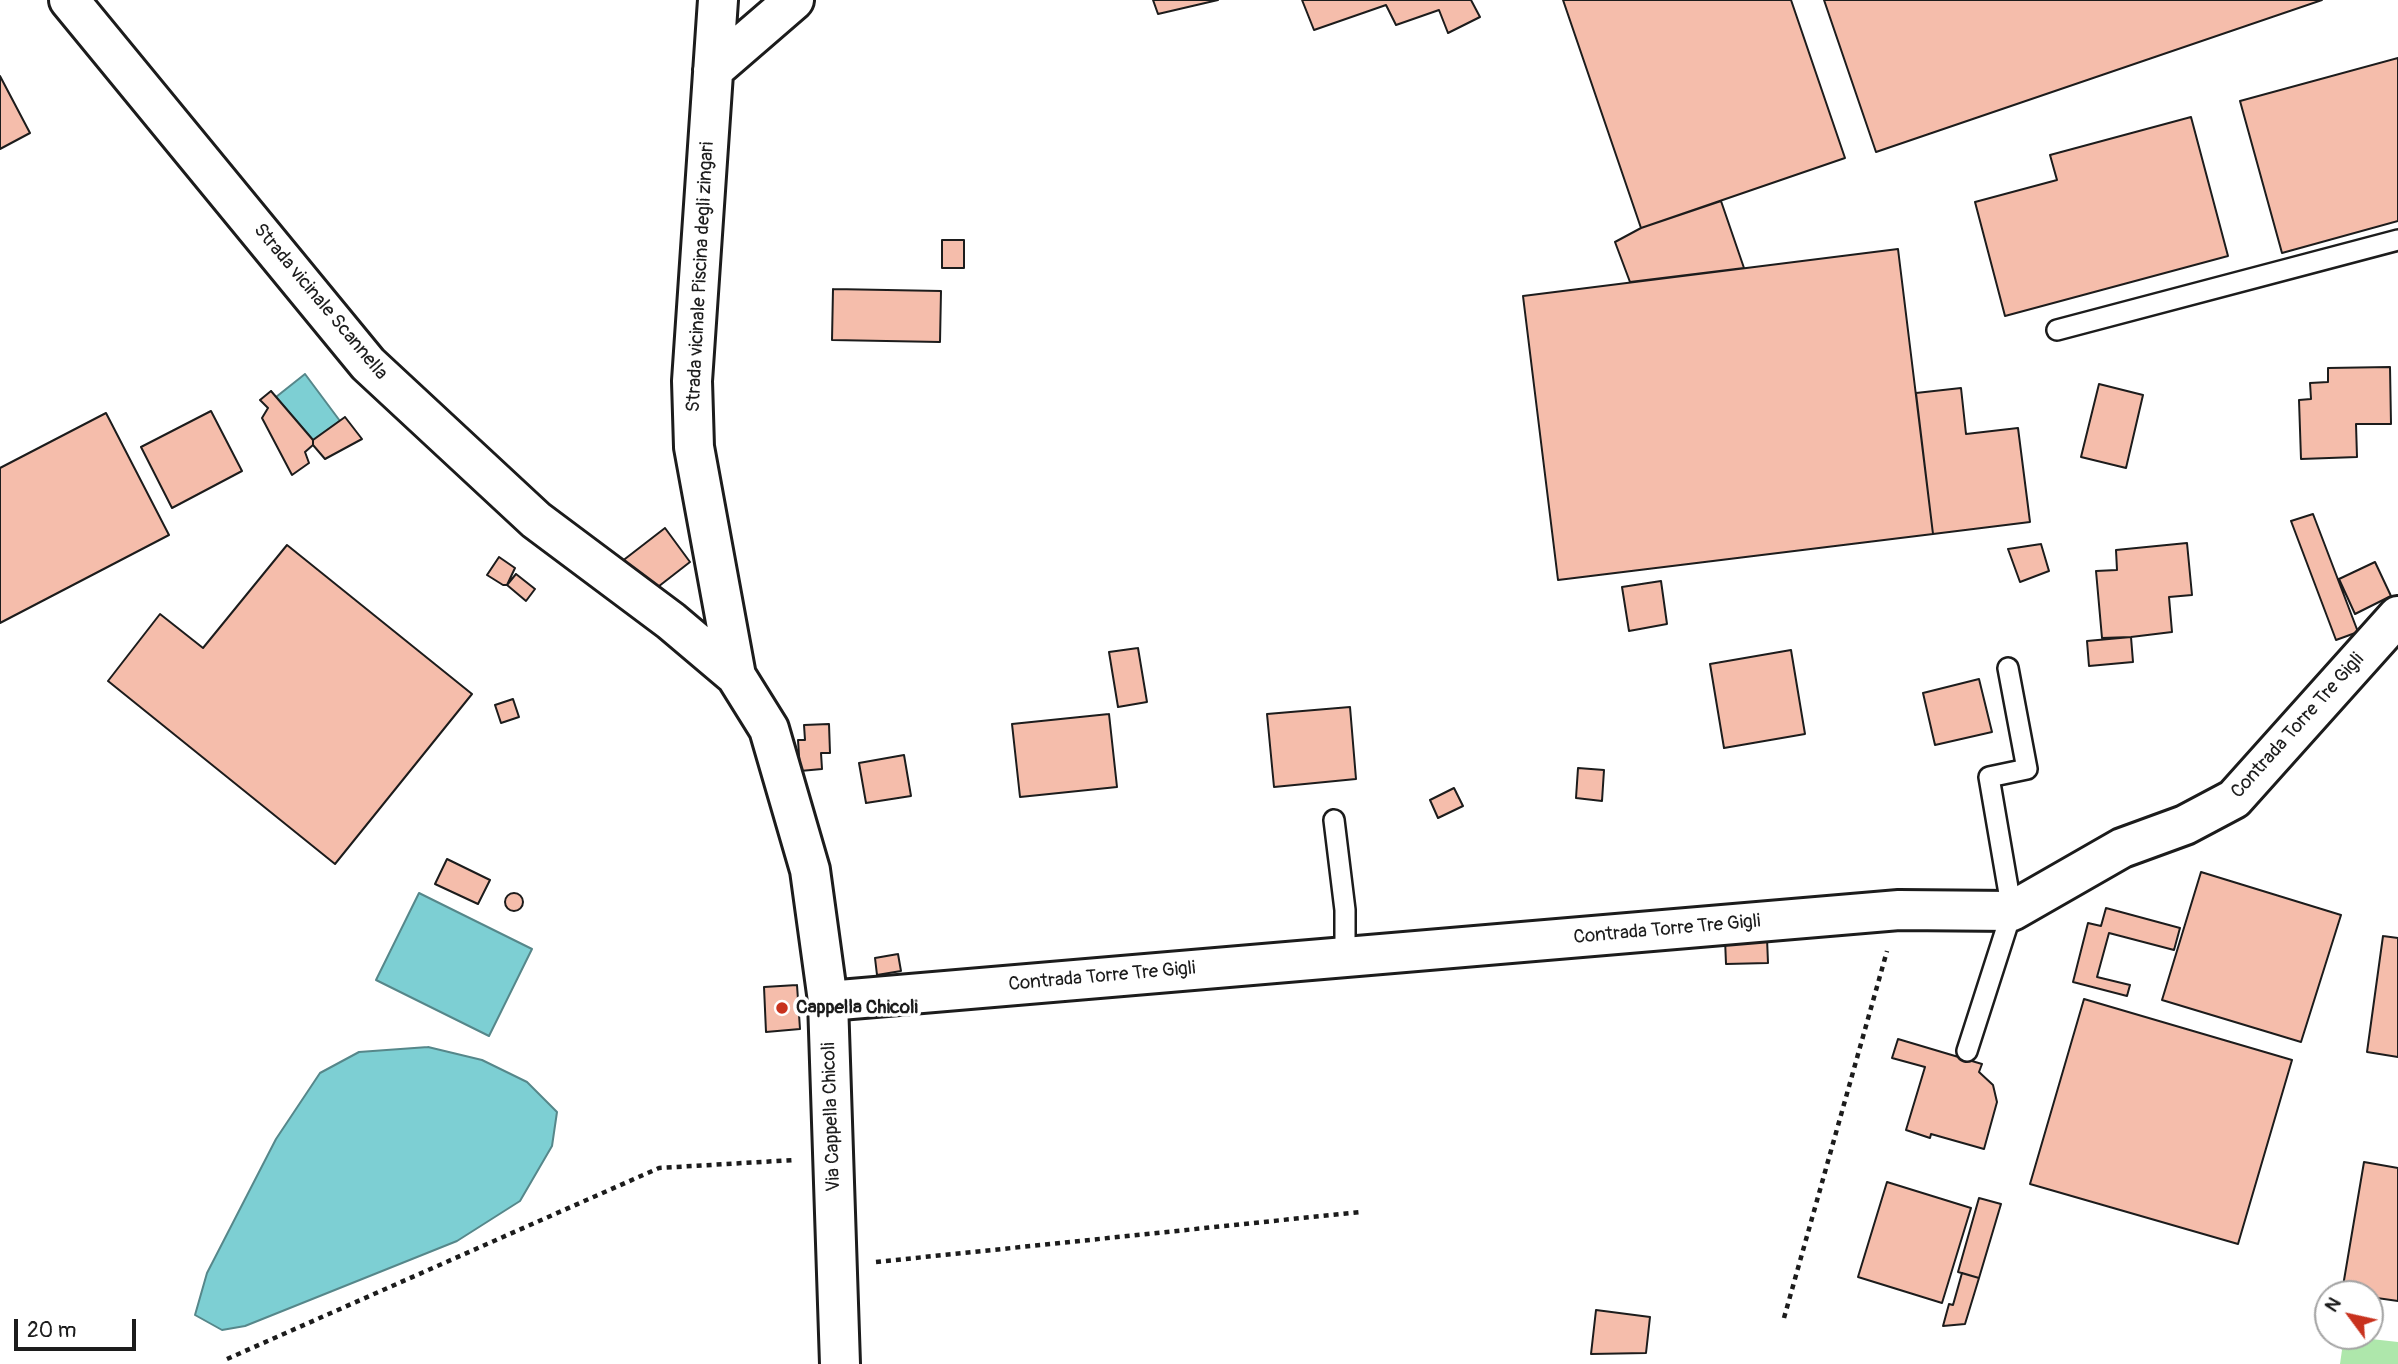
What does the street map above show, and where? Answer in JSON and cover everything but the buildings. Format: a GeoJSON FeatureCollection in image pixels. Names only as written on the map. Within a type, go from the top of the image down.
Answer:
{"type":"FeatureCollection","features":[{"type":"Feature","properties":{"kind":"street","name":"Strada vicinale Scannella"},"geometry":{"type":"LineString","coordinates":[[69,0],[368,364],[536,520],[671,621],[736,676]]}},
{"type":"Feature","properties":{"kind":"street","name":"Strada vicinale Piscina degli zingari"},"geometry":{"type":"LineString","coordinates":[[718,0],[692,382],[694,447],[736,676]]}},
{"type":"Feature","properties":{"kind":"street"},"geometry":{"type":"LineString","coordinates":[[713,70],[794,0]]}},
{"type":"Feature","properties":{"kind":"street","name":"Contrada Torre Tre Gigli"},"geometry":{"type":"LineString","coordinates":[[828,1001],[1899,910],[2012,911],[2122,848],[2185,825],[2234,799],[2398,615]]}},
{"type":"Feature","properties":{"kind":"street","name":"Via Cappella Chicoli"},"geometry":{"type":"LineString","coordinates":[[736,676],[769,729],[810,870],[828,1001],[841,1364]]}},
{"type":"Feature","properties":{"kind":"lane"},"geometry":{"type":"LineString","coordinates":[[2057,330],[2398,240]]}},
{"type":"Feature","properties":{"kind":"lane"},"geometry":{"type":"LineString","coordinates":[[1967,1051],[2012,911],[1989,777],[2027,769],[2008,668]]}},
{"type":"Feature","properties":{"kind":"lane"},"geometry":{"type":"LineString","coordinates":[[1334,820],[1345,910],[1345,957]]}},
{"type":"Feature","properties":{"kind":"path"},"geometry":{"type":"LineString","coordinates":[[1784,1318],[1899,910]]}},
{"type":"Feature","properties":{"kind":"path"},"geometry":{"type":"LineString","coordinates":[[227,1359],[659,1168],[833,1158]]}},
{"type":"Feature","properties":{"kind":"path"},"geometry":{"type":"LineString","coordinates":[[837,1266],[1360,1212]]}},
{"type":"Feature","properties":{"kind":"green space"},"geometry":{"type":"Polygon","coordinates":[[[2384,1340],[2398,1342],[2398,1364],[2340,1364],[2342,1350],[2384,1350],[2384,1340]]]}},
{"type":"Feature","properties":{"kind":"water"},"geometry":{"type":"Polygon","coordinates":[[[305,374],[340,421],[313,440],[276,397],[305,374]]]}},
{"type":"Feature","properties":{"kind":"water"},"geometry":{"type":"Polygon","coordinates":[[[419,893],[532,949],[489,1036],[376,980],[419,893]]]}},
{"type":"Feature","properties":{"kind":"water"},"geometry":{"type":"Polygon","coordinates":[[[428,1047],[482,1060],[527,1082],[557,1112],[552,1146],[520,1201],[457,1241],[245,1326],[222,1330],[195,1315],[207,1273],[276,1139],[320,1073],[359,1052],[428,1047]]]}},
{"type":"Feature","properties":{"kind":"place","name":"Cappella Chicoli"},"geometry":{"type":"Point","coordinates":[782,1008]}}]}
